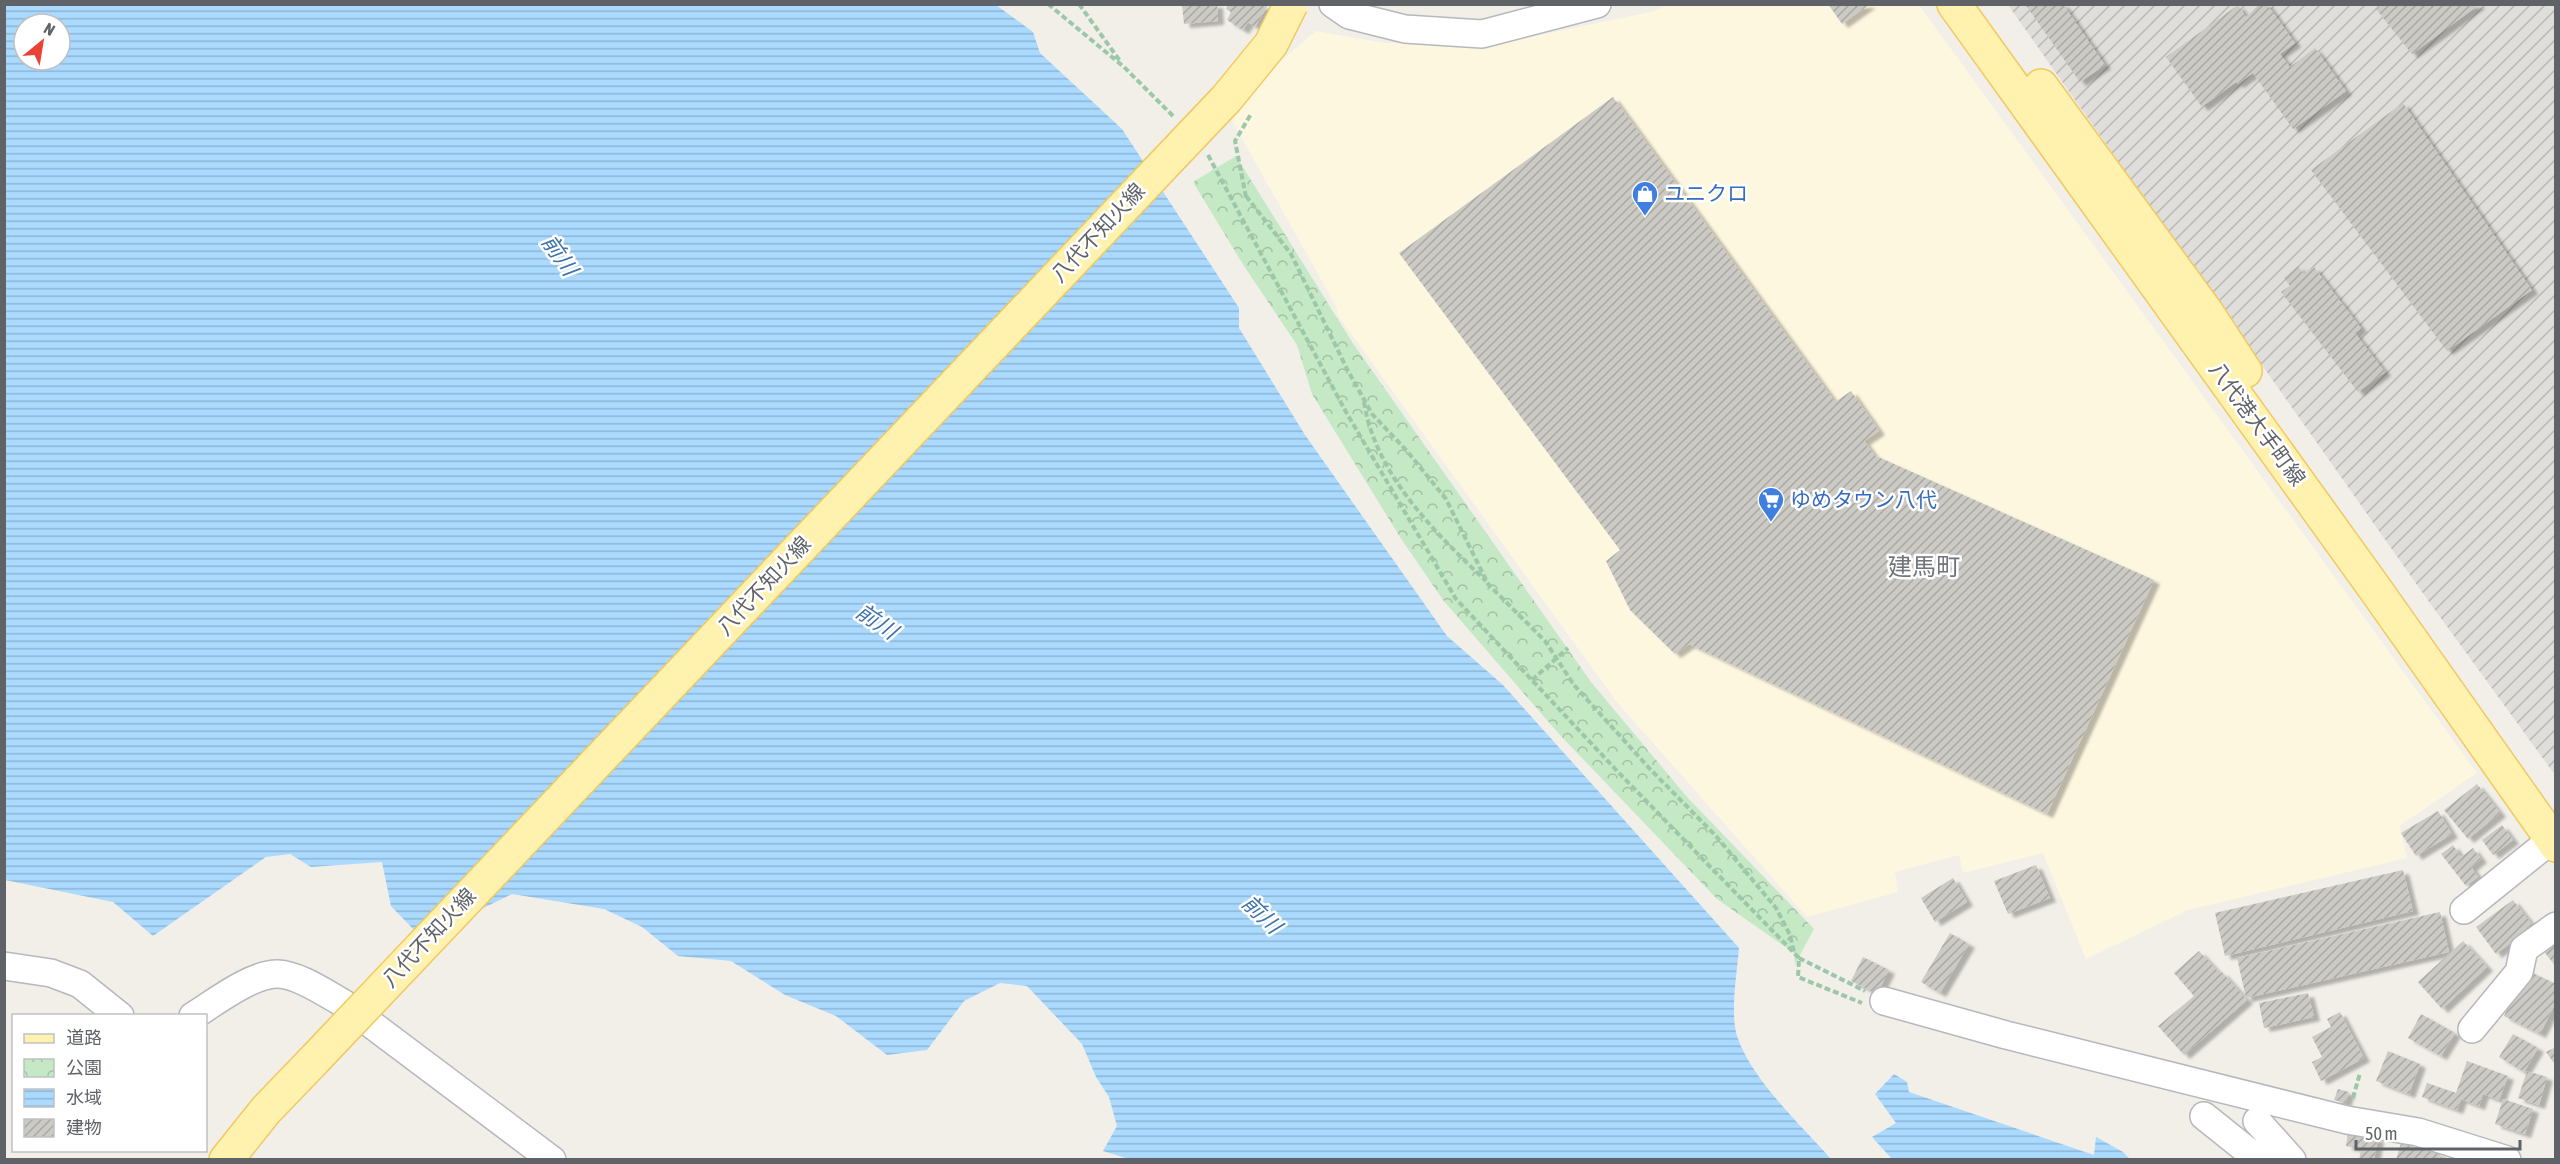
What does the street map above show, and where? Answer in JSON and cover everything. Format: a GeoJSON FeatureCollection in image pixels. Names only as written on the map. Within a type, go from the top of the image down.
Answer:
{"type":"FeatureCollection","features":[{"type":"Feature","properties":{"kind":"main road","name":"八代不知火線"},"geometry":{"type":"LineString","coordinates":[[226,1160],[266,1110],[1227,98],[1271,44],[1291,4]]}},
{"type":"Feature","properties":{"kind":"main road","name":"八代港大手町線"},"geometry":{"type":"LineString","coordinates":[[1954,4],[2554,832]]}},
{"type":"Feature","properties":{"kind":"main road","name":"八代港大手町線"},"geometry":{"type":"LineString","coordinates":[[1982,4],[2207,313],[2325,496],[2554,832]]}},
{"type":"Feature","properties":{"kind":"street"},"geometry":{"type":"LineString","coordinates":[[1333,4],[1349,15],[1405,29],[1482,34],[1597,4]]}},
{"type":"Feature","properties":{"kind":"street"},"geometry":{"type":"LineString","coordinates":[[2464,910],[2554,832]]}},
{"type":"Feature","properties":{"kind":"street"},"geometry":{"type":"LineString","coordinates":[[2472,1029],[2519,972],[2524,949],[2556,926]]}},
{"type":"Feature","properties":{"kind":"street"},"geometry":{"type":"LineString","coordinates":[[4,966],[51,973],[80,984],[118,1014]]}},
{"type":"Feature","properties":{"kind":"street"},"geometry":{"type":"LineString","coordinates":[[196,1014],[248,982],[278,974],[309,983],[342,1003],[552,1160]]}},
{"type":"Feature","properties":{"kind":"street"},"geometry":{"type":"LineString","coordinates":[[1884,1001],[2006,1035],[2347,1120],[2418,1132],[2507,1160]]}},
{"type":"Feature","properties":{"kind":"street"},"geometry":{"type":"LineString","coordinates":[[2204,1116],[2259,1160]]}},
{"type":"Feature","properties":{"kind":"street"},"geometry":{"type":"LineString","coordinates":[[2257,1121],[2292,1160]]}},
{"type":"Feature","properties":{"kind":"path"},"geometry":{"type":"LineString","coordinates":[[1048,4],[1124,67],[1180,124]]}},
{"type":"Feature","properties":{"kind":"path"},"geometry":{"type":"LineString","coordinates":[[1079,4],[1124,67]]}},
{"type":"Feature","properties":{"kind":"path"},"geometry":{"type":"LineString","coordinates":[[1253,111],[1235,141],[1246,198],[1291,254],[1372,414],[1407,450],[1446,499],[1488,584]]}},
{"type":"Feature","properties":{"kind":"path"},"geometry":{"type":"LineString","coordinates":[[1203,149],[1210,158],[1346,412],[1456,599],[1794,953],[1884,1001]]}},
{"type":"Feature","properties":{"kind":"path"},"geometry":{"type":"LineString","coordinates":[[1364,399],[1368,424],[1397,484],[1456,553],[1545,641],[1574,685],[1650,770],[1715,835],[1776,908],[1790,935],[1794,953]]}},
{"type":"Feature","properties":{"kind":"path"},"geometry":{"type":"LineString","coordinates":[[1532,680],[1568,648]]}},
{"type":"Feature","properties":{"kind":"path"},"geometry":{"type":"LineString","coordinates":[[1798,977],[1799,957]]}},
{"type":"Feature","properties":{"kind":"shaded area"},"geometry":{"type":"Polygon","coordinates":[[[1666,5],[1919,5],[2477,773],[2399,826],[2407,858],[2188,910],[2086,959],[2043,853],[1963,873],[1959,855],[1895,872],[1898,892],[1807,917],[1616,701],[1337,314],[1337,308],[1225,108],[1316,31],[1384,43],[1522,39],[1655,11],[1666,5]]]}},
{"type":"Feature","properties":{"kind":"shaded area"},"geometry":{"type":"Polygon","coordinates":[[[2008,5],[2555,5],[2555,775],[2427,599],[2008,5]]]}},
{"type":"Feature","properties":{"kind":"green space"},"geometry":{"type":"Polygon","coordinates":[[[1236,156],[1352,342],[1591,682],[1687,797],[1814,929],[1795,964],[1794,953],[1717,899],[1559,734],[1443,600],[1400,537],[1312,394],[1297,345],[1244,266],[1193,182],[1236,156]]]}},
{"type":"Feature","properties":{"kind":"water","name":"前川"},"geometry":{"type":"Polygon","coordinates":[[[4,5],[996,5],[1033,32],[1040,53],[1122,129],[1239,308],[1239,328],[1305,435],[1447,636],[1503,685],[1739,948],[1734,1016],[1737,1036],[1753,1069],[1765,1085],[1831,1159],[1129,1159],[1103,1151],[1117,1126],[1109,1097],[1096,1077],[1082,1044],[1027,986],[1000,983],[964,1001],[927,1050],[887,1055],[836,1016],[785,995],[731,961],[678,956],[642,927],[604,909],[512,894],[473,913],[451,932],[414,930],[391,906],[382,862],[311,867],[290,854],[266,857],[153,936],[113,902],[5,880],[4,5]]]}},
{"type":"Feature","properties":{"kind":"water"},"geometry":{"type":"Polygon","coordinates":[[[1894,1074],[1907,1082],[1909,1092],[2094,1155],[2096,1137],[2123,1152],[2130,1159],[1892,1159],[1872,1137],[1896,1123],[1875,1094],[1894,1074]]]}},
{"type":"Feature","properties":{"kind":"building"},"geometry":{"type":"Polygon","coordinates":[[[1182,4],[1217,4],[1218,21],[1184,24],[1182,4]]]}},
{"type":"Feature","properties":{"kind":"building"},"geometry":{"type":"Polygon","coordinates":[[[1828,4],[1870,4],[1842,24],[1828,4]]]}},
{"type":"Feature","properties":{"kind":"building"},"geometry":{"type":"Polygon","coordinates":[[[2025,4],[2063,4],[2105,65],[2080,82],[2025,4]]]}},
{"type":"Feature","properties":{"kind":"building"},"geometry":{"type":"Polygon","coordinates":[[[2263,4],[2267,4],[2295,43],[2280,54],[2290,67],[2315,48],[2346,91],[2293,129],[2253,73],[2238,84],[2236,82],[2202,107],[2166,57],[2238,5],[2246,17],[2263,4]]]}},
{"type":"Feature","properties":{"kind":"building"},"geometry":{"type":"Polygon","coordinates":[[[2382,4],[2480,4],[2412,54],[2376,9],[2382,4]]]}},
{"type":"Feature","properties":{"kind":"building"},"geometry":{"type":"Polygon","coordinates":[[[1228,5],[1268,5],[1255,27],[1248,22],[1243,30],[1227,20],[1231,12],[1226,9],[1228,5]]]}},
{"type":"Feature","properties":{"kind":"building"},"geometry":{"type":"Polygon","coordinates":[[[1613,97],[1835,402],[1851,391],[1879,431],[1864,441],[1874,455],[2154,580],[2047,814],[1689,644],[1675,654],[1630,610],[1606,561],[1620,550],[1399,253],[1613,97]]]}},
{"type":"Feature","properties":{"kind":"building"},"geometry":{"type":"Polygon","coordinates":[[[2403,103],[2532,290],[2447,351],[2311,170],[2403,103]]]}},
{"type":"Feature","properties":{"kind":"building"},"geometry":{"type":"Polygon","coordinates":[[[2298,266],[2304,274],[2314,267],[2361,328],[2355,333],[2385,372],[2358,392],[2281,292],[2290,286],[2284,278],[2298,266]]]}},
{"type":"Feature","properties":{"kind":"building"},"geometry":{"type":"Polygon","coordinates":[[[2477,784],[2500,813],[2468,839],[2444,810],[2477,784]]]}},
{"type":"Feature","properties":{"kind":"building"},"geometry":{"type":"Polygon","coordinates":[[[2438,811],[2452,834],[2416,856],[2401,833],[2438,811]]]}},
{"type":"Feature","properties":{"kind":"building"},"geometry":{"type":"Polygon","coordinates":[[[2502,825],[2513,840],[2493,855],[2482,840],[2502,825]]]}},
{"type":"Feature","properties":{"kind":"building"},"geometry":{"type":"Polygon","coordinates":[[[2453,845],[2461,857],[2473,848],[2481,859],[2471,867],[2478,877],[2466,886],[2441,854],[2453,845]]]}},
{"type":"Feature","properties":{"kind":"building"},"geometry":{"type":"Polygon","coordinates":[[[2036,865],[2050,898],[2008,914],[1994,881],[2036,865]]]}},
{"type":"Feature","properties":{"kind":"building"},"geometry":{"type":"Polygon","coordinates":[[[2403,870],[2413,911],[2225,956],[2215,913],[2403,870]]]}},
{"type":"Feature","properties":{"kind":"building"},"geometry":{"type":"Polygon","coordinates":[[[1953,878],[1967,902],[1935,922],[1921,898],[1953,878]]]}},
{"type":"Feature","properties":{"kind":"building"},"geometry":{"type":"Polygon","coordinates":[[[2513,900],[2533,926],[2496,954],[2476,927],[2513,900]]]}},
{"type":"Feature","properties":{"kind":"building"},"geometry":{"type":"Polygon","coordinates":[[[2440,912],[2449,952],[2246,998],[2237,958],[2440,912]]]}},
{"type":"Feature","properties":{"kind":"building"},"geometry":{"type":"Polygon","coordinates":[[[1950,933],[1969,944],[1940,993],[1921,982],[1950,933]]]}},
{"type":"Feature","properties":{"kind":"building"},"geometry":{"type":"Polygon","coordinates":[[[2463,941],[2487,967],[2442,1009],[2418,982],[2463,941]]]}},
{"type":"Feature","properties":{"kind":"building"},"geometry":{"type":"Polygon","coordinates":[[[2556,941],[2556,967],[2543,950],[2556,941]]]}},
{"type":"Feature","properties":{"kind":"building"},"geometry":{"type":"Polygon","coordinates":[[[2199,951],[2247,1000],[2184,1055],[2158,1026],[2194,996],[2174,973],[2199,951]]]}},
{"type":"Feature","properties":{"kind":"building"},"geometry":{"type":"Polygon","coordinates":[[[1863,957],[1889,970],[1877,994],[1851,981],[1863,957]]]}},
{"type":"Feature","properties":{"kind":"building"},"geometry":{"type":"Polygon","coordinates":[[[2526,970],[2556,984],[2556,1002],[2540,1034],[2504,1016],[2526,970]]]}},
{"type":"Feature","properties":{"kind":"building"},"geometry":{"type":"Polygon","coordinates":[[[2308,993],[2314,1017],[2264,1028],[2259,1003],[2308,993]]]}},
{"type":"Feature","properties":{"kind":"building"},"geometry":{"type":"Polygon","coordinates":[[[2340,1012],[2364,1058],[2321,1081],[2312,1062],[2322,1057],[2312,1037],[2331,1027],[2327,1019],[2340,1012]]]}},
{"type":"Feature","properties":{"kind":"building"},"geometry":{"type":"Polygon","coordinates":[[[2421,1014],[2455,1033],[2441,1056],[2408,1038],[2421,1014]]]}},
{"type":"Feature","properties":{"kind":"building"},"geometry":{"type":"Polygon","coordinates":[[[2513,1034],[2538,1048],[2524,1072],[2499,1057],[2513,1034]]]}},
{"type":"Feature","properties":{"kind":"building"},"geometry":{"type":"Polygon","coordinates":[[[2556,1047],[2556,1066],[2546,1052],[2556,1047]]]}},
{"type":"Feature","properties":{"kind":"building"},"geometry":{"type":"Polygon","coordinates":[[[2388,1051],[2420,1064],[2409,1094],[2376,1081],[2388,1051]]]}},
{"type":"Feature","properties":{"kind":"building"},"geometry":{"type":"Polygon","coordinates":[[[2467,1061],[2508,1076],[2499,1100],[2483,1094],[2479,1106],[2461,1099],[2457,1110],[2422,1097],[2427,1083],[2456,1093],[2467,1061]]]}},
{"type":"Feature","properties":{"kind":"building"},"geometry":{"type":"Polygon","coordinates":[[[2527,1071],[2547,1077],[2539,1105],[2518,1098],[2527,1071]]]}},
{"type":"Feature","properties":{"kind":"building"},"geometry":{"type":"Polygon","coordinates":[[[2338,1089],[2349,1092],[2345,1103],[2334,1100],[2338,1089]]]}},
{"type":"Feature","properties":{"kind":"building"},"geometry":{"type":"Polygon","coordinates":[[[2503,1099],[2533,1109],[2525,1134],[2495,1124],[2503,1099]]]}},
{"type":"Feature","properties":{"kind":"building"},"geometry":{"type":"Polygon","coordinates":[[[2348,1132],[2378,1138],[2374,1160],[2359,1160],[2361,1149],[2346,1146],[2348,1132]]]}},
{"type":"Feature","properties":{"kind":"building"},"geometry":{"type":"Polygon","coordinates":[[[2401,1143],[2440,1154],[2439,1160],[2396,1160],[2401,1143]]]}},
{"type":"Feature","properties":{"kind":"place","name":"ユニクロ"},"geometry":{"type":"Point","coordinates":[1645,217]}},
{"type":"Feature","properties":{"kind":"place","name":"ゆめタウン八代"},"geometry":{"type":"Point","coordinates":[1771,523]}},
{"type":"Feature","properties":{"kind":"district","name":"建馬町"},"geometry":{"type":"Point","coordinates":[1924,567]}}]}
